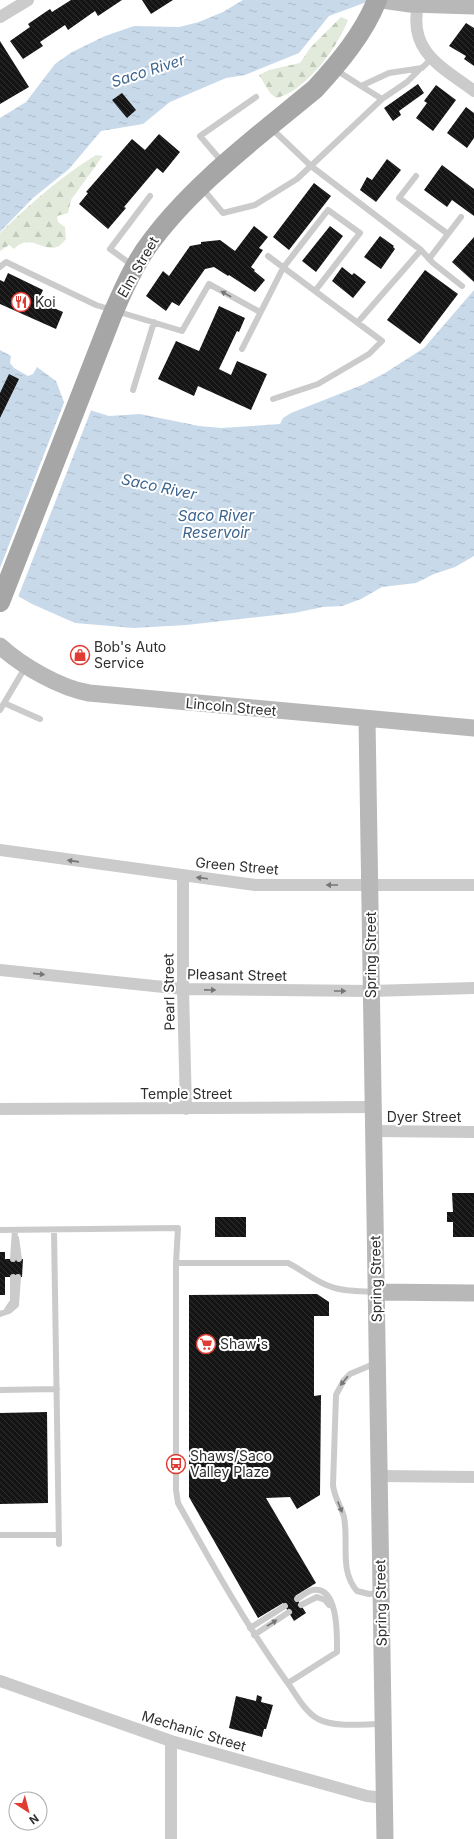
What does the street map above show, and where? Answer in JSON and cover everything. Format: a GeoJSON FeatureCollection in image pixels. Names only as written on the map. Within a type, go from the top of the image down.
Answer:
{"type":"FeatureCollection","features":[{"type":"Feature","properties":{"kind":"main road","name":"Elm Street"},"geometry":{"type":"LineString","coordinates":[[1,599],[114,310],[145,250],[165,224],[201,187],[315,89],[333,68],[373,8]]}},
{"type":"Feature","properties":{"kind":"street"},"geometry":{"type":"LineString","coordinates":[[0,17],[28,0]]}},
{"type":"Feature","properties":{"kind":"street"},"geometry":{"type":"LineString","coordinates":[[382,0],[418,5],[474,6]]}},
{"type":"Feature","properties":{"kind":"street"},"geometry":{"type":"LineString","coordinates":[[418,5],[416,16],[417,31],[423,48],[431,59],[474,91]]}},
{"type":"Feature","properties":{"kind":"street","name":"Lincoln Street"},"geometry":{"type":"LineString","coordinates":[[0,646],[27,665],[65,687],[89,693],[474,728]]}},
{"type":"Feature","properties":{"kind":"street","name":"Spring Street"},"geometry":{"type":"LineString","coordinates":[[367,719],[371,886],[371,991],[384,1839]]}},
{"type":"Feature","properties":{"kind":"street","name":"Green Street"},"geometry":{"type":"LineString","coordinates":[[0,850],[183,876],[261,885],[474,885]]}},
{"type":"Feature","properties":{"kind":"street","name":"Pearl Street"},"geometry":{"type":"LineString","coordinates":[[183,876],[183,989],[186,1109]]}},
{"type":"Feature","properties":{"kind":"street","name":"Pleasant Street"},"geometry":{"type":"LineString","coordinates":[[0,970],[183,989],[371,991],[474,988]]}},
{"type":"Feature","properties":{"kind":"street","name":"Temple Street"},"geometry":{"type":"LineString","coordinates":[[0,1109],[373,1107]]}},
{"type":"Feature","properties":{"kind":"street","name":"Dyer Street"},"geometry":{"type":"LineString","coordinates":[[373,1131],[474,1132]]}},
{"type":"Feature","properties":{"kind":"street"},"geometry":{"type":"LineString","coordinates":[[376,1292],[474,1293]]}},
{"type":"Feature","properties":{"kind":"street"},"geometry":{"type":"LineString","coordinates":[[379,1476],[474,1477]]}},
{"type":"Feature","properties":{"kind":"street","name":"Mechanic Street"},"geometry":{"type":"LineString","coordinates":[[0,1681],[171,1741],[366,1796],[384,1798]]}},
{"type":"Feature","properties":{"kind":"street"},"geometry":{"type":"LineString","coordinates":[[171,1741],[171,1839]]}},
{"type":"Feature","properties":{"kind":"lane"},"geometry":{"type":"LineString","coordinates":[[201,187],[224,213],[255,205],[298,179],[382,99],[407,82],[431,59]]}},
{"type":"Feature","properties":{"kind":"lane"},"geometry":{"type":"LineString","coordinates":[[333,68],[382,99]]}},
{"type":"Feature","properties":{"kind":"lane"},"geometry":{"type":"LineString","coordinates":[[361,86],[389,73],[422,68]]}},
{"type":"Feature","properties":{"kind":"lane"},"geometry":{"type":"LineString","coordinates":[[225,165],[200,136],[256,97]]}},
{"type":"Feature","properties":{"kind":"lane"},"geometry":{"type":"LineString","coordinates":[[270,127],[311,166],[421,250],[462,286]]}},
{"type":"Feature","properties":{"kind":"lane"},"geometry":{"type":"LineString","coordinates":[[416,176],[399,198],[448,234]]}},
{"type":"Feature","properties":{"kind":"lane"},"geometry":{"type":"LineString","coordinates":[[135,267],[110,249],[150,196]]}},
{"type":"Feature","properties":{"kind":"lane"},"geometry":{"type":"LineString","coordinates":[[242,349],[283,268],[328,210],[360,233],[315,291]]}},
{"type":"Feature","properties":{"kind":"lane"},"geometry":{"type":"LineString","coordinates":[[430,259],[461,217]]}},
{"type":"Feature","properties":{"kind":"lane"},"geometry":{"type":"LineString","coordinates":[[358,322],[421,250]]}},
{"type":"Feature","properties":{"kind":"lane"},"geometry":{"type":"LineString","coordinates":[[268,256],[382,341],[369,354],[318,384],[273,399]]}},
{"type":"Feature","properties":{"kind":"lane"},"geometry":{"type":"LineString","coordinates":[[0,267],[6,262],[96,305],[182,331],[209,284],[260,312]]}},
{"type":"Feature","properties":{"kind":"lane"},"geometry":{"type":"LineString","coordinates":[[132,390],[154,322]]}},
{"type":"Feature","properties":{"kind":"lane"},"geometry":{"type":"LineString","coordinates":[[0,710],[27,665]]}},
{"type":"Feature","properties":{"kind":"lane"},"geometry":{"type":"LineString","coordinates":[[4,703],[40,719]]}},
{"type":"Feature","properties":{"kind":"lane"},"geometry":{"type":"LineString","coordinates":[[0,1230],[15,1232],[178,1228],[176,1263],[176,1490],[178,1503],[254,1635],[302,1704],[319,1719],[332,1723],[383,1724]]}},
{"type":"Feature","properties":{"kind":"lane"},"geometry":{"type":"LineString","coordinates":[[54,1230],[60,1544]]}},
{"type":"Feature","properties":{"kind":"lane"},"geometry":{"type":"LineString","coordinates":[[15,1232],[16,1259]]}},
{"type":"Feature","properties":{"kind":"lane"},"geometry":{"type":"LineString","coordinates":[[176,1263],[288,1263],[329,1286],[341,1289],[376,1292]]}},
{"type":"Feature","properties":{"kind":"lane"},"geometry":{"type":"LineString","coordinates":[[0,1314],[8,1309],[12,1301],[16,1277]]}},
{"type":"Feature","properties":{"kind":"lane"},"geometry":{"type":"LineString","coordinates":[[377,1362],[350,1374],[344,1380],[336,1395],[333,1485],[334,1494],[344,1517],[348,1579],[357,1591],[369,1594],[381,1592]]}},
{"type":"Feature","properties":{"kind":"lane"},"geometry":{"type":"LineString","coordinates":[[0,1390],[57,1389]]}},
{"type":"Feature","properties":{"kind":"lane"},"geometry":{"type":"LineString","coordinates":[[0,1535],[59,1535]]}},
{"type":"Feature","properties":{"kind":"lane"},"geometry":{"type":"LineString","coordinates":[[288,1683],[337,1652],[337,1623],[330,1599],[323,1591],[313,1590],[297,1599]]}},
{"type":"Feature","properties":{"kind":"lane"},"geometry":{"type":"LineString","coordinates":[[301,1605],[317,1597],[325,1600],[337,1623]]}},
{"type":"Feature","properties":{"kind":"lane"},"geometry":{"type":"LineString","coordinates":[[250,1628],[285,1606]]}},
{"type":"Feature","properties":{"kind":"lane"},"geometry":{"type":"LineString","coordinates":[[254,1635],[289,1612]]}},
{"type":"Feature","properties":{"kind":"green space"},"geometry":{"type":"Polygon","coordinates":[[[341,17],[348,20],[337,43],[309,78],[287,94],[276,98],[270,93],[259,75],[269,70],[300,63],[310,48],[341,17]]]}},
{"type":"Feature","properties":{"kind":"green space"},"geometry":{"type":"Polygon","coordinates":[[[96,155],[102,156],[71,200],[68,213],[57,216],[58,222],[65,227],[66,239],[59,246],[53,248],[26,242],[20,244],[14,249],[9,245],[0,251],[0,233],[46,191],[70,172],[96,155]]]}},
{"type":"Feature","properties":{"kind":"water","name":"Saco River"},"geometry":{"type":"Polygon","coordinates":[[[243,0],[372,0],[329,16],[299,53],[245,75],[226,78],[170,102],[143,124],[101,131],[69,169],[33,198],[0,232],[0,118],[26,102],[55,64],[72,52],[105,36],[134,26],[179,27],[199,22],[223,12],[243,0]]]}},
{"type":"Feature","properties":{"kind":"water","name":"Saco River Reservoir"},"geometry":{"type":"Polygon","coordinates":[[[474,290],[474,556],[455,567],[434,574],[416,583],[382,587],[361,599],[342,606],[323,607],[294,613],[186,625],[134,628],[75,623],[32,604],[0,586],[0,350],[11,356],[10,363],[14,368],[28,376],[33,374],[37,367],[56,381],[64,402],[109,416],[140,414],[199,426],[222,428],[280,424],[283,418],[291,413],[362,385],[385,373],[424,348],[474,290]]]}},
{"type":"Feature","properties":{"kind":"pier"},"geometry":{"type":"Polygon","coordinates":[[[65,400],[92,408],[18,597],[0,589],[0,568],[65,400]]]}},
{"type":"Feature","properties":{"kind":"building"},"geometry":{"type":"Polygon","coordinates":[[[71,0],[122,0],[98,16],[95,11],[68,30],[65,25],[40,42],[43,46],[23,59],[10,41],[30,27],[28,24],[47,11],[50,9],[52,12],[71,0]]]}},
{"type":"Feature","properties":{"kind":"building"},"geometry":{"type":"Polygon","coordinates":[[[142,0],[173,0],[151,14],[142,0]]]}},
{"type":"Feature","properties":{"kind":"building"},"geometry":{"type":"Polygon","coordinates":[[[466,23],[474,28],[474,66],[464,59],[466,56],[449,46],[466,23]]]}},
{"type":"Feature","properties":{"kind":"building"},"geometry":{"type":"Polygon","coordinates":[[[0,41],[29,87],[0,104],[0,41]]]}},
{"type":"Feature","properties":{"kind":"building"},"geometry":{"type":"Polygon","coordinates":[[[418,84],[424,93],[399,111],[401,115],[393,121],[384,108],[418,84]]]}},
{"type":"Feature","properties":{"kind":"building"},"geometry":{"type":"Polygon","coordinates":[[[436,85],[456,100],[433,131],[416,118],[427,103],[424,101],[436,85]]]}},
{"type":"Feature","properties":{"kind":"building"},"geometry":{"type":"Polygon","coordinates":[[[122,93],[136,110],[127,118],[112,100],[122,93]]]}},
{"type":"Feature","properties":{"kind":"building"},"geometry":{"type":"Polygon","coordinates":[[[466,107],[474,113],[474,138],[467,148],[447,133],[466,107]]]}},
{"type":"Feature","properties":{"kind":"building"},"geometry":{"type":"Polygon","coordinates":[[[159,134],[180,152],[163,173],[157,168],[124,207],[126,208],[108,229],[79,204],[88,193],[86,192],[132,139],[145,150],[159,134]]]}},
{"type":"Feature","properties":{"kind":"building"},"geometry":{"type":"Polygon","coordinates":[[[387,159],[401,170],[376,202],[360,190],[367,177],[372,180],[387,159]]]}},
{"type":"Feature","properties":{"kind":"building"},"geometry":{"type":"Polygon","coordinates":[[[442,165],[474,189],[474,216],[452,200],[447,207],[424,190],[442,165]]]}},
{"type":"Feature","properties":{"kind":"building"},"geometry":{"type":"Polygon","coordinates":[[[314,183],[331,196],[289,250],[273,237],[314,183]]]}},
{"type":"Feature","properties":{"kind":"building"},"geometry":{"type":"Polygon","coordinates":[[[254,226],[268,237],[259,248],[263,250],[251,267],[265,280],[255,292],[214,267],[205,269],[179,306],[172,302],[166,311],[146,296],[163,271],[169,276],[190,246],[201,244],[201,242],[220,240],[235,251],[254,226]]]}},
{"type":"Feature","properties":{"kind":"building"},"geometry":{"type":"Polygon","coordinates":[[[330,226],[343,236],[316,272],[302,261],[330,226]]]}},
{"type":"Feature","properties":{"kind":"building"},"geometry":{"type":"Polygon","coordinates":[[[380,236],[394,246],[393,247],[395,249],[381,269],[364,257],[380,236]]]}},
{"type":"Feature","properties":{"kind":"building"},"geometry":{"type":"Polygon","coordinates":[[[474,237],[474,282],[452,262],[474,237]]]}},
{"type":"Feature","properties":{"kind":"building"},"geometry":{"type":"Polygon","coordinates":[[[342,267],[352,275],[354,273],[366,282],[353,298],[332,281],[342,267]]]}},
{"type":"Feature","properties":{"kind":"building"},"geometry":{"type":"Polygon","coordinates":[[[425,270],[458,294],[420,344],[387,320],[425,270]]]}},
{"type":"Feature","properties":{"kind":"building","name":"Koi"},"geometry":{"type":"Polygon","coordinates":[[[8,273],[43,290],[38,301],[63,312],[56,329],[0,304],[0,280],[4,282],[8,273]]]}},
{"type":"Feature","properties":{"kind":"building"},"geometry":{"type":"Polygon","coordinates":[[[219,306],[245,318],[239,332],[237,331],[219,369],[231,375],[237,361],[267,374],[251,410],[198,386],[194,396],[158,379],[176,341],[199,351],[219,306]]]}},
{"type":"Feature","properties":{"kind":"building"},"geometry":{"type":"Polygon","coordinates":[[[9,374],[19,379],[0,418],[0,393],[9,374]]]}},
{"type":"Feature","properties":{"kind":"building"},"geometry":{"type":"Polygon","coordinates":[[[452,1193],[474,1193],[474,1237],[453,1237],[453,1222],[447,1222],[447,1212],[453,1212],[452,1193]]]}},
{"type":"Feature","properties":{"kind":"building"},"geometry":{"type":"Polygon","coordinates":[[[215,1217],[246,1217],[246,1237],[215,1237],[215,1217]]]}},
{"type":"Feature","properties":{"kind":"building"},"geometry":{"type":"Polygon","coordinates":[[[0,1252],[5,1252],[5,1259],[23,1259],[22,1277],[5,1277],[5,1295],[0,1295],[0,1252]]]}},
{"type":"Feature","properties":{"kind":"building"},"geometry":{"type":"Polygon","coordinates":[[[317,1294],[329,1302],[329,1316],[314,1316],[314,1396],[321,1395],[320,1495],[297,1509],[290,1497],[266,1498],[316,1583],[295,1596],[306,1613],[294,1621],[283,1603],[258,1618],[189,1497],[189,1295],[317,1294]]]}},
{"type":"Feature","properties":{"kind":"building"},"geometry":{"type":"Polygon","coordinates":[[[47,1412],[48,1503],[0,1504],[0,1413],[47,1412]]]}},
{"type":"Feature","properties":{"kind":"building"},"geometry":{"type":"Polygon","coordinates":[[[257,1695],[262,1697],[261,1702],[273,1705],[262,1737],[229,1728],[236,1696],[256,1701],[257,1695]]]}},
{"type":"Feature","properties":{"kind":"place","name":"Koi"},"geometry":{"type":"Point","coordinates":[21,302]}},
{"type":"Feature","properties":{"kind":"place","name":"Bob's Auto Service"},"geometry":{"type":"Point","coordinates":[80,655]}},
{"type":"Feature","properties":{"kind":"place","name":"Shaw's"},"geometry":{"type":"Point","coordinates":[206,1344]}},
{"type":"Feature","properties":{"kind":"place","name":"Shaws/Saco Valley Plaze"},"geometry":{"type":"Point","coordinates":[176,1464]}}]}
